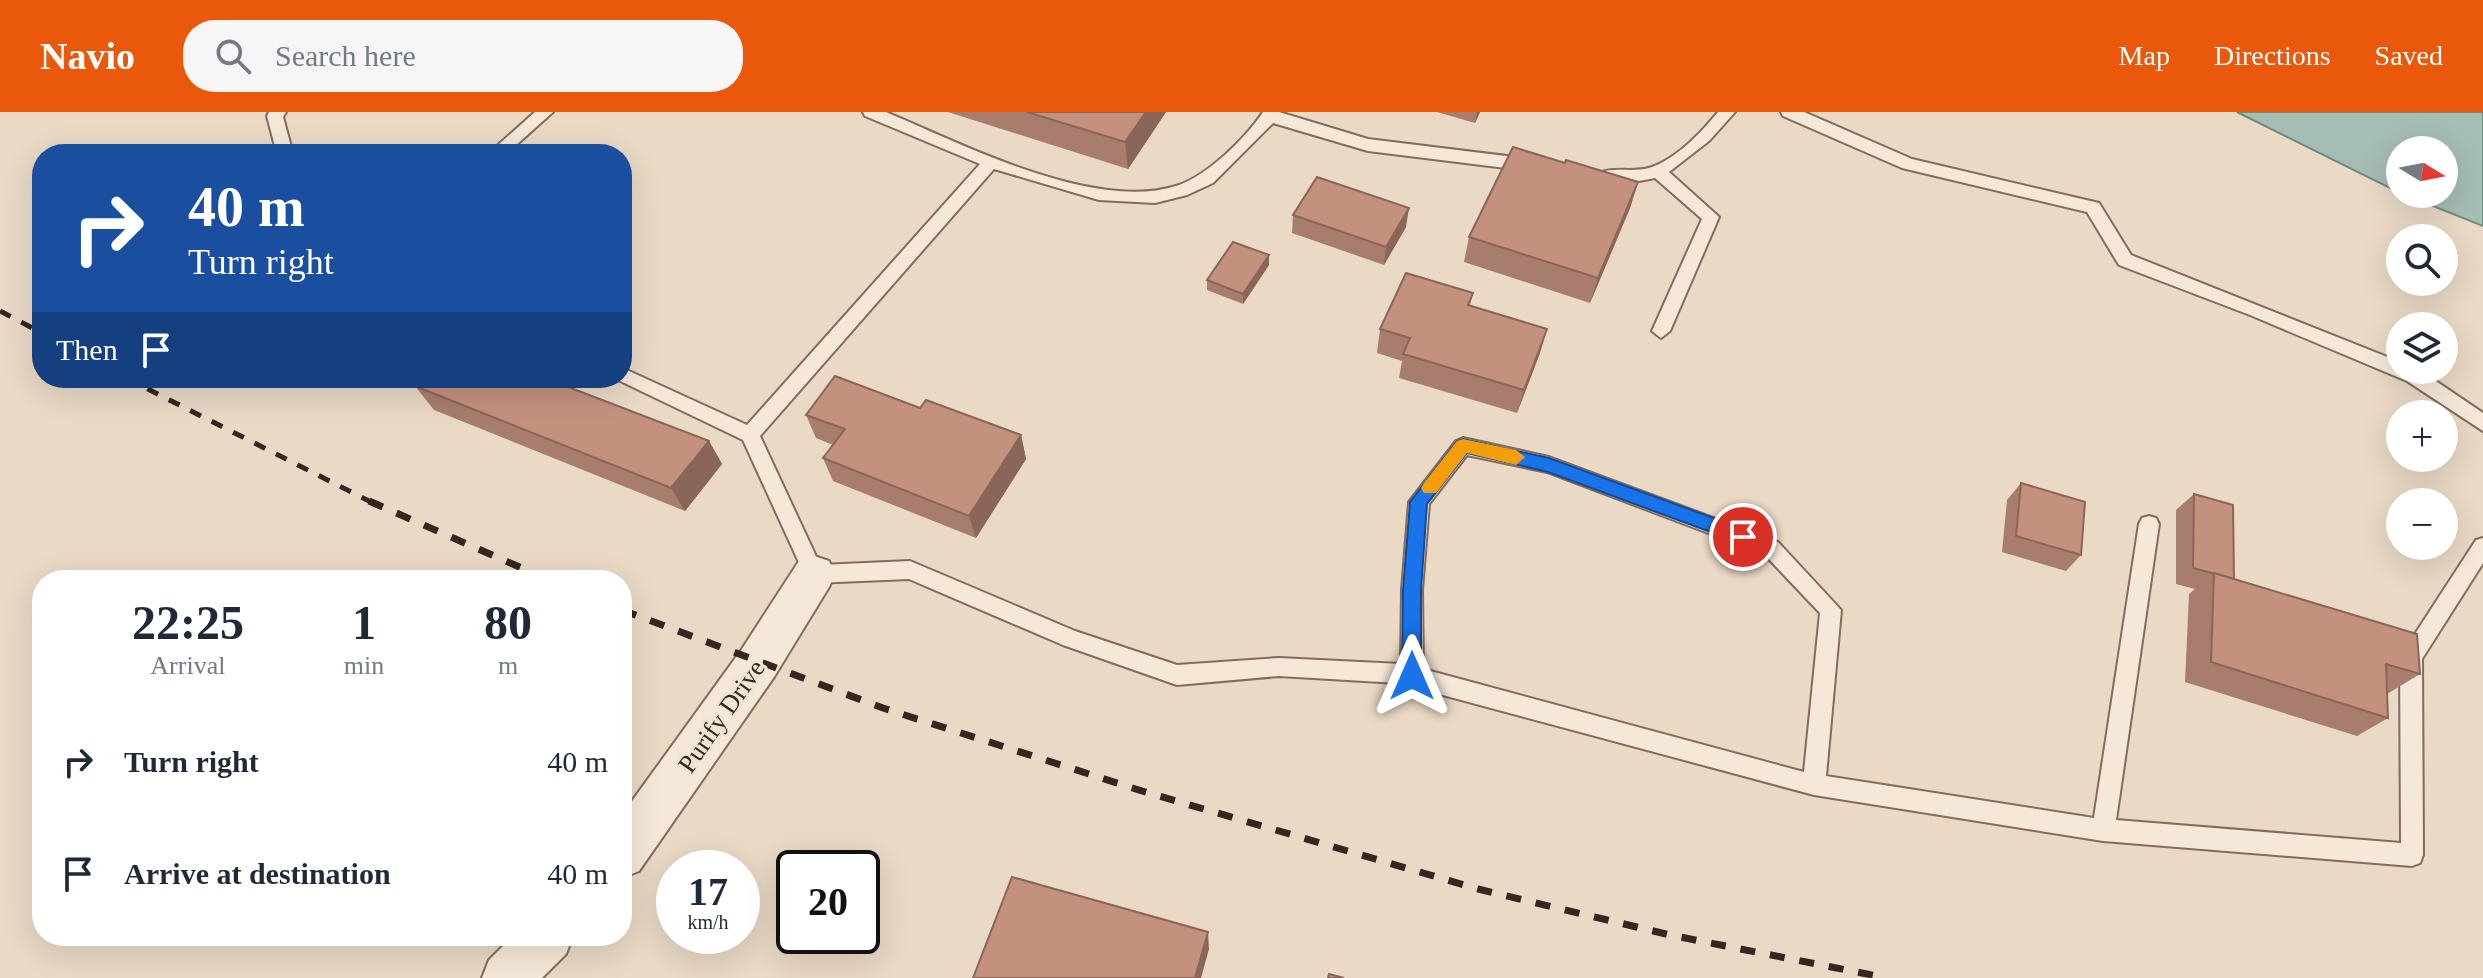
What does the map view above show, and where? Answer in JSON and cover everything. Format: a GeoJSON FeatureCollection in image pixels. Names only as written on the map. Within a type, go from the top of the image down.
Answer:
{"type":"FeatureCollection","features":[{"type":"Feature","properties":{"kind":"street","name":"Purify Drive"},"geometry":{"type":"LineString","coordinates":[[632,841],[750,675],[814,574]]}},
{"type":"Feature","properties":{"kind":"street"},"geometry":{"type":"LineString","coordinates":[[507,978],[538,946]]}},
{"type":"Feature","properties":{"kind":"lane"},"geometry":{"type":"LineString","coordinates":[[278,112],[275,116],[282,144]]}},
{"type":"Feature","properties":{"kind":"lane"},"geometry":{"type":"LineString","coordinates":[[508,144],[545,112]]}},
{"type":"Feature","properties":{"kind":"lane"},"geometry":{"type":"LineString","coordinates":[[871,112],[991,162],[1073,190],[1124,197],[1171,195],[1208,178],[1263,126],[1270,114],[1368,145],[1499,159],[1550,169]]}},
{"type":"Feature","properties":{"kind":"lane"},"geometry":{"type":"LineString","coordinates":[[1587,176],[1630,179],[1657,171],[1716,127],[1727,112]]}},
{"type":"Feature","properties":{"kind":"lane"},"geometry":{"type":"LineString","coordinates":[[1789,112],[1908,164],[2093,207],[2125,260],[2414,376],[2483,423]]}},
{"type":"Feature","properties":{"kind":"lane"},"geometry":{"type":"LineString","coordinates":[[750,435],[991,162]]}},
{"type":"Feature","properties":{"kind":"lane"},"geometry":{"type":"LineString","coordinates":[[1657,171],[1711,217],[1661,331]]}},
{"type":"Feature","properties":{"kind":"lane"},"geometry":{"type":"LineString","coordinates":[[632,381],[750,435],[814,574],[910,570],[1070,638],[1177,675],[1279,667],[1398,673],[1814,785],[2103,830],[2412,855],[2411,657],[2483,546]]}},
{"type":"Feature","properties":{"kind":"lane"},"geometry":{"type":"LineString","coordinates":[[1412,676],[1412,590],[1419,502],[1463,446],[1549,465],[1771,548],[1831,610],[1814,785]]}},
{"type":"Feature","properties":{"kind":"lane"},"geometry":{"type":"LineString","coordinates":[[2103,830],[2149,524]]}},
{"type":"Feature","properties":{"kind":"shaded area"},"geometry":{"type":"Polygon","coordinates":[[[2237,112],[2483,112],[2483,226],[2438,208],[2458,208],[2458,136],[2386,136],[2386,186],[2237,112]]]}},
{"type":"Feature","properties":{"kind":"building"},"geometry":{"type":"Polygon","coordinates":[[[1027,112],[1146,112],[1125,142],[1027,112]]]}},
{"type":"Feature","properties":{"kind":"building"},"geometry":{"type":"Polygon","coordinates":[[[1513,147],[1638,182],[1598,278],[1469,237],[1513,147]]]}},
{"type":"Feature","properties":{"kind":"building"},"geometry":{"type":"Polygon","coordinates":[[[1317,177],[1409,208],[1386,247],[1293,215],[1317,177]]]}},
{"type":"Feature","properties":{"kind":"building"},"geometry":{"type":"Polygon","coordinates":[[[1233,242],[1269,255],[1243,294],[1207,280],[1233,242]]]}},
{"type":"Feature","properties":{"kind":"building"},"geometry":{"type":"Polygon","coordinates":[[[1406,273],[1473,293],[1468,305],[1547,329],[1524,390],[1403,354],[1410,338],[1380,329],[1406,273]]]}},
{"type":"Feature","properties":{"kind":"building"},"geometry":{"type":"Polygon","coordinates":[[[835,376],[920,408],[926,400],[1021,435],[969,516],[823,458],[845,429],[806,415],[835,376]]]}},
{"type":"Feature","properties":{"kind":"building"},"geometry":{"type":"Polygon","coordinates":[[[420,388],[571,388],[709,441],[671,488],[420,388]]]}},
{"type":"Feature","properties":{"kind":"building"},"geometry":{"type":"Polygon","coordinates":[[[2021,483],[2085,502],[2081,555],[2016,536],[2021,483]]]}},
{"type":"Feature","properties":{"kind":"building"},"geometry":{"type":"Polygon","coordinates":[[[2194,494],[2233,505],[2234,579],[2193,568],[2194,494]]]}},
{"type":"Feature","properties":{"kind":"building"},"geometry":{"type":"Polygon","coordinates":[[[2214,573],[2417,634],[2420,674],[2386,664],[2388,718],[2211,662],[2214,573]]]}},
{"type":"Feature","properties":{"kind":"building"},"geometry":{"type":"Polygon","coordinates":[[[1012,877],[1208,932],[1195,978],[973,978],[1012,877]]]}},
{"type":"Feature","properties":{"kind":"railway"},"geometry":{"type":"LineString","coordinates":[[0,311],[32,328]]}},
{"type":"Feature","properties":{"kind":"railway"},"geometry":{"type":"LineString","coordinates":[[146,388],[369,501]]}},
{"type":"Feature","properties":{"kind":"railway"},"geometry":{"type":"LineString","coordinates":[[369,501],[526,570]]}},
{"type":"Feature","properties":{"kind":"railway"},"geometry":{"type":"LineString","coordinates":[[369,501],[373,503]]}},
{"type":"Feature","properties":{"kind":"railway"},"geometry":{"type":"LineString","coordinates":[[632,614],[883,708],[1142,791],[1478,889],[1670,935],[1887,978]]}},
{"type":"Feature","properties":{"kind":"slow traffic"},"geometry":{"type":"LineString","coordinates":[[1430,488],[1463,446],[1516,457]]}},
{"type":"Feature","properties":{"kind":"route"},"geometry":{"type":"LineString","coordinates":[[1412,676],[1412,590],[1419,502],[1463,446],[1549,465],[1743,537]]}}]}
